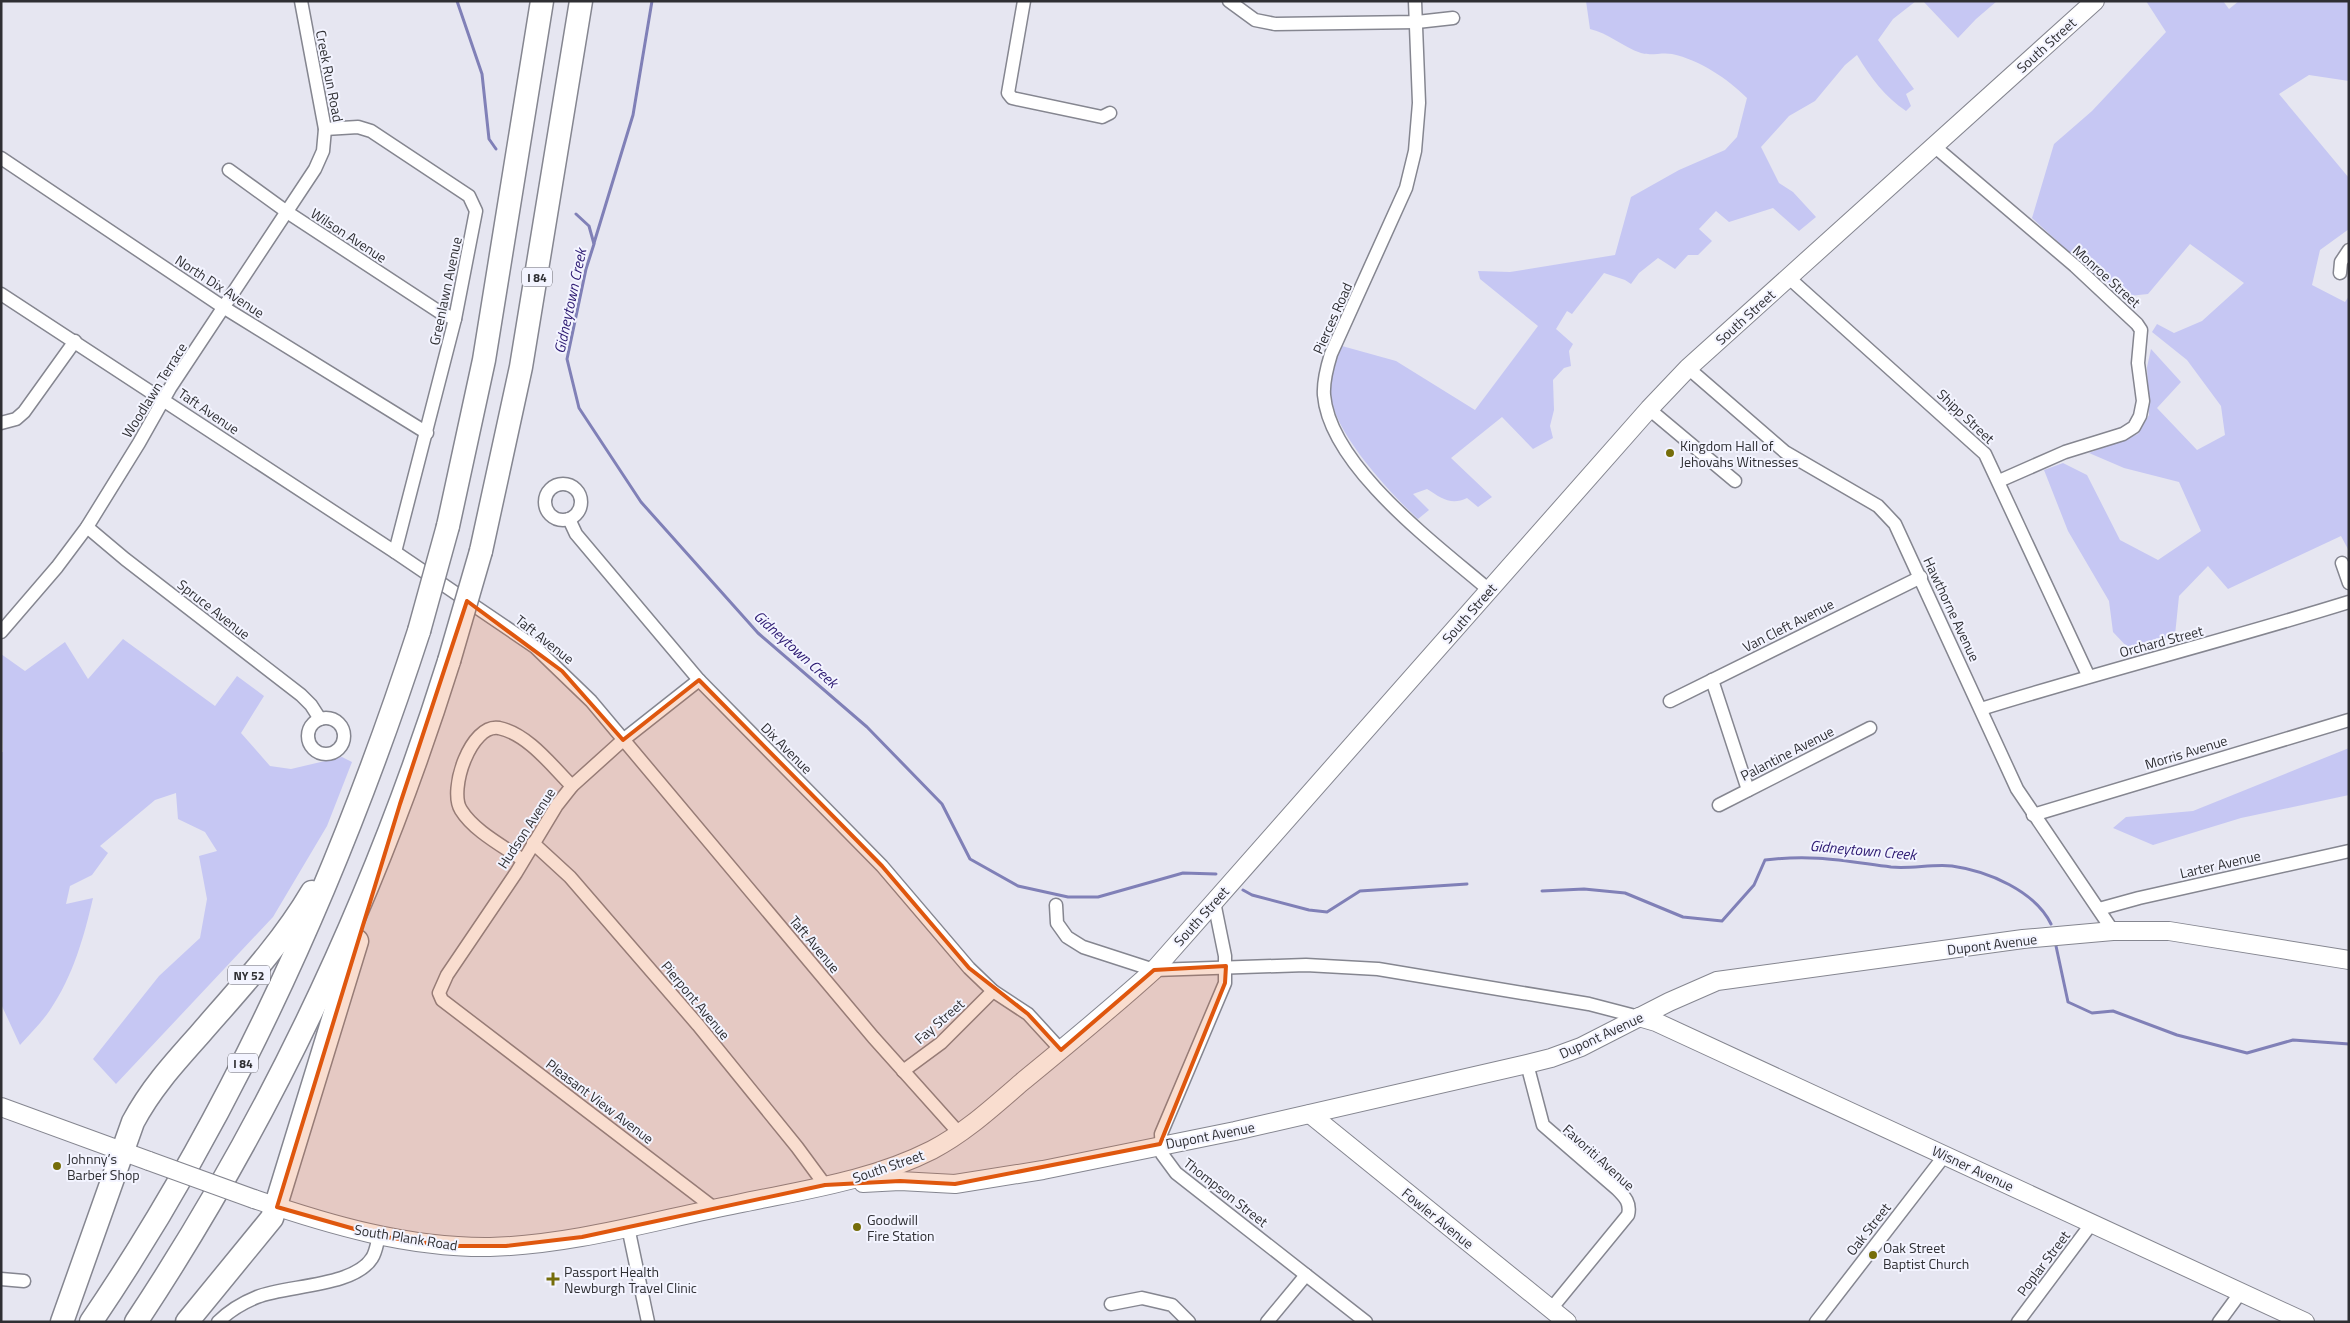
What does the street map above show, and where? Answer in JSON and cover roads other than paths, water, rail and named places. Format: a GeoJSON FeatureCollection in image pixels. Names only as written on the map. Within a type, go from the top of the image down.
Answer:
{"type":"FeatureCollection","features":[{"type":"Feature","properties":{"kind":"highway","name":"I 84"},"geometry":{"type":"LineString","coordinates":[[91,1322],[180,1180],[256,1037],[310,923],[365,790],[419,631],[448,526],[486,351],[542,1]]}},
{"type":"Feature","properties":{"kind":"highway","name":"I 84"},"geometry":{"type":"LineString","coordinates":[[136,1322],[213,1198],[291,1054],[338,955],[400,804],[449,660],[481,551],[505,448],[530,322],[581,1]]}},
{"type":"Feature","properties":{"kind":"highway","name":"NY 52"},"geometry":{"type":"LineString","coordinates":[[124,1152],[133,1122],[152,1090],[274,945],[305,905],[365,790]]}},
{"type":"Feature","properties":{"kind":"highway"},"geometry":{"type":"LineString","coordinates":[[187,1322],[266,1226],[276,1207],[400,804]]}},
{"type":"Feature","properties":{"kind":"highway"},"geometry":{"type":"LineString","coordinates":[[62,1322],[124,1152]]}},
{"type":"Feature","properties":{"kind":"street","name":"Creek Run Road"},"geometry":{"type":"LineString","coordinates":[[301,1],[325,128],[321,156]]}},
{"type":"Feature","properties":{"kind":"street"},"geometry":{"type":"LineString","coordinates":[[1024,1],[1008,93],[1012,98],[1102,116],[1110,113]]}},
{"type":"Feature","properties":{"kind":"street"},"geometry":{"type":"LineString","coordinates":[[1229,1],[1255,20],[1275,24],[1416,22],[1453,18]]}},
{"type":"Feature","properties":{"kind":"street","name":"Pierces Road"},"geometry":{"type":"LineString","coordinates":[[1415,1],[1419,103],[1414,151],[1406,188],[1331,354],[1326,368],[1324,394],[1335,431],[1364,475],[1399,512],[1489,590]]}},
{"type":"Feature","properties":{"kind":"street","name":"South Street"},"geometry":{"type":"LineString","coordinates":[[825,1185],[902,1164],[933,1149],[959,1133],[1110,1010],[1154,970],[1649,409],[1688,368],[2095,1]]}},
{"type":"Feature","properties":{"kind":"street","name":"Greenlawn Avenue"},"geometry":{"type":"LineString","coordinates":[[325,128],[358,127],[371,131],[469,196],[475,205],[476,222],[456,319],[395,552]]}},
{"type":"Feature","properties":{"kind":"street","name":"Monroe Street"},"geometry":{"type":"LineString","coordinates":[[1934,146],[2075,266],[2137,324],[2140,330],[2138,363],[2143,401],[2140,416],[2134,426],[2123,434],[2065,452],[2000,481]]}},
{"type":"Feature","properties":{"kind":"street","name":"Woodlawn Terrace"},"geometry":{"type":"LineString","coordinates":[[1,632],[57,567],[86,527],[164,399],[321,156]]}},
{"type":"Feature","properties":{"kind":"street","name":"North Dix Avenue"},"geometry":{"type":"LineString","coordinates":[[1,158],[223,307],[427,433]]}},
{"type":"Feature","properties":{"kind":"street","name":"Wilson Avenue"},"geometry":{"type":"LineString","coordinates":[[230,170],[286,212],[441,312],[456,319]]}},
{"type":"Feature","properties":{"kind":"street"},"geometry":{"type":"LineString","coordinates":[[2340,273],[2341,262],[2349,250]]}},
{"type":"Feature","properties":{"kind":"street","name":"Shipp Street"},"geometry":{"type":"LineString","coordinates":[[1788,278],[1981,448],[2000,481],[2088,675]]}},
{"type":"Feature","properties":{"kind":"street","name":"Taft Avenue"},"geometry":{"type":"LineString","coordinates":[[1,294],[164,399],[535,647],[592,701],[903,1071],[959,1133]]}},
{"type":"Feature","properties":{"kind":"street"},"geometry":{"type":"LineString","coordinates":[[1,423],[16,419],[24,412],[75,341]]}},
{"type":"Feature","properties":{"kind":"street","name":"Hawthorne Avenue"},"geometry":{"type":"LineString","coordinates":[[1688,368],[1785,452],[1878,506],[1889,516],[1895,524],[1921,577],[2008,770],[2033,815],[2113,931]]}},
{"type":"Feature","properties":{"kind":"street"},"geometry":{"type":"LineString","coordinates":[[1649,409],[1735,481]]}},
{"type":"Feature","properties":{"kind":"street","name":"Dix Avenue"},"geometry":{"type":"LineString","coordinates":[[569,519],[576,534],[699,680],[882,866],[969,968],[993,991],[1028,1014],[1061,1050]]}},
{"type":"Feature","properties":{"kind":"street","name":"Spruce Avenue"},"geometry":{"type":"LineString","coordinates":[[86,527],[301,695],[312,705],[320,719]]}},
{"type":"Feature","properties":{"kind":"street"},"geometry":{"type":"LineString","coordinates":[[2342,563],[2349,583]]}},
{"type":"Feature","properties":{"kind":"street","name":"Van Cleft Avenue"},"geometry":{"type":"LineString","coordinates":[[1670,700],[1921,577]]}},
{"type":"Feature","properties":{"kind":"street","name":"Orchard Street"},"geometry":{"type":"LineString","coordinates":[[1981,709],[2088,675],[2225,640],[2349,602]]}},
{"type":"Feature","properties":{"kind":"street","name":"Hudson Avenue"},"geometry":{"type":"LineString","coordinates":[[467,1019],[440,997],[441,986],[523,860],[556,805],[572,786],[623,740],[699,680]]}},
{"type":"Feature","properties":{"kind":"street"},"geometry":{"type":"LineString","coordinates":[[1712,680],[1748,790]]}},
{"type":"Feature","properties":{"kind":"street","name":"Morris Avenue"},"geometry":{"type":"LineString","coordinates":[[2033,815],[2349,720]]}},
{"type":"Feature","properties":{"kind":"street"},"geometry":{"type":"LineString","coordinates":[[523,860],[470,821],[458,806],[457,786],[474,742],[488,729],[497,728],[510,732],[537,750],[572,786]]}},
{"type":"Feature","properties":{"kind":"street","name":"Palantine Avenue"},"geometry":{"type":"LineString","coordinates":[[1718,805],[1870,728]]}},
{"type":"Feature","properties":{"kind":"street","name":"Pierpont Avenue"},"geometry":{"type":"LineString","coordinates":[[533,843],[570,876],[698,1025],[798,1147],[825,1185]]}},
{"type":"Feature","properties":{"kind":"street","name":"Larter Avenue"},"geometry":{"type":"LineString","coordinates":[[2099,909],[2139,898],[2349,851]]}},
{"type":"Feature","properties":{"kind":"street"},"geometry":{"type":"LineString","coordinates":[[1160,1144],[1161,1134],[1225,983],[1226,966],[1214,902]]}},
{"type":"Feature","properties":{"kind":"street"},"geometry":{"type":"LineString","coordinates":[[1056,905],[1058,923],[1067,937],[1083,947],[1154,970],[1226,966],[1306,965],[1378,969],[1589,1004],[1639,1017]]}},
{"type":"Feature","properties":{"kind":"street","name":"Dupont Avenue"},"geometry":{"type":"LineString","coordinates":[[825,1185],[900,1181],[955,1184],[1043,1170],[1310,1114],[1551,1058],[1581,1047],[1639,1017],[1717,981],[2024,939],[2113,931],[2169,931],[2349,960]]}},
{"type":"Feature","properties":{"kind":"street","name":"Fay Street"},"geometry":{"type":"LineString","coordinates":[[903,1071],[941,1043],[993,991]]}},
{"type":"Feature","properties":{"kind":"street","name":"Wisner Avenue"},"geometry":{"type":"LineString","coordinates":[[1639,1017],[1656,1022],[2305,1322]]}},
{"type":"Feature","properties":{"kind":"street","name":"Pleasant View Avenue"},"geometry":{"type":"LineString","coordinates":[[467,1019],[714,1208]]}},
{"type":"Feature","properties":{"kind":"street","name":"Favoriti Avenue"},"geometry":{"type":"LineString","coordinates":[[1527,1064],[1544,1125],[1617,1189],[1627,1199],[1630,1208],[1628,1215],[1551,1309]]}},
{"type":"Feature","properties":{"kind":"street","name":"South Plank Road"},"geometry":{"type":"LineString","coordinates":[[1,1107],[276,1207],[379,1236],[447,1246],[490,1247],[582,1237],[825,1185]]}},
{"type":"Feature","properties":{"kind":"street","name":"Fowler Avenue"},"geometry":{"type":"LineString","coordinates":[[1310,1114],[1567,1322]]}},
{"type":"Feature","properties":{"kind":"street","name":"Thompson Street"},"geometry":{"type":"LineString","coordinates":[[1160,1144],[1165,1161],[1176,1173],[1366,1322]]}},
{"type":"Feature","properties":{"kind":"street","name":"Oak Street"},"geometry":{"type":"LineString","coordinates":[[1816,1322],[1945,1155]]}},
{"type":"Feature","properties":{"kind":"street","name":"Poplar Street"},"geometry":{"type":"LineString","coordinates":[[2018,1322],[2092,1223]]}},
{"type":"Feature","properties":{"kind":"street"},"geometry":{"type":"LineString","coordinates":[[628,1227],[648,1322]]}},
{"type":"Feature","properties":{"kind":"street"},"geometry":{"type":"LineString","coordinates":[[218,1322],[236,1306],[258,1296],[348,1275],[363,1268],[372,1259],[379,1236]]}},
{"type":"Feature","properties":{"kind":"street"},"geometry":{"type":"LineString","coordinates":[[1267,1322],[1306,1274]]}},
{"type":"Feature","properties":{"kind":"street"},"geometry":{"type":"LineString","coordinates":[[1,1279],[24,1280]]}},
{"type":"Feature","properties":{"kind":"street"},"geometry":{"type":"LineString","coordinates":[[2219,1322],[2241,1292]]}},
{"type":"Feature","properties":{"kind":"street"},"geometry":{"type":"LineString","coordinates":[[1111,1304],[1142,1298],[1172,1305],[1189,1322]]}},
{"type":"Feature","properties":{"kind":"waterway","name":"Gidneytown Creek"},"geometry":{"type":"LineString","coordinates":[[457,1],[482,74],[489,139],[496,149]]}},
{"type":"Feature","properties":{"kind":"waterway"},"geometry":{"type":"LineString","coordinates":[[594,243],[633,115],[652,1]]}},
{"type":"Feature","properties":{"kind":"waterway","name":"Gidneytown Creek"},"geometry":{"type":"LineString","coordinates":[[576,214],[589,226],[594,244],[586,269],[567,359],[579,408],[641,502],[758,633],[867,727],[942,804],[970,859],[1018,886],[1068,897],[1098,897],[1183,873],[1216,874]]}},
{"type":"Feature","properties":{"kind":"waterway","name":"Gidneytown Creek"},"geometry":{"type":"LineString","coordinates":[[1542,891],[1584,889],[1625,893],[1683,917],[1722,921],[1754,885],[1765,860],[1814,858],[1891,867],[1952,866],[1980,873],[2009,884],[2034,902],[2044,912],[2051,924]]}},
{"type":"Feature","properties":{"kind":"waterway","name":"Gidneytown Creek"},"geometry":{"type":"LineString","coordinates":[[1243,890],[1252,895],[1309,910],[1327,912],[1360,891],[1467,884]]}},
{"type":"Feature","properties":{"kind":"waterway","name":"Gidneytown Creek"},"geometry":{"type":"LineString","coordinates":[[2056,946],[2068,1002],[2092,1013],[2113,1011],[2177,1035],[2247,1053],[2293,1040],[2349,1044]]}},
{"type":"Feature","properties":{"kind":"place","name":"Kingdom Hall of Jehovahs Witnesses"},"geometry":{"type":"Point","coordinates":[1670,453]}},
{"type":"Feature","properties":{"kind":"place","name":"Johnny’s Barber Shop"},"geometry":{"type":"Point","coordinates":[57,1166]}},
{"type":"Feature","properties":{"kind":"place","name":"Goodwill Fire Station"},"geometry":{"type":"Point","coordinates":[857,1227]}},
{"type":"Feature","properties":{"kind":"place","name":"Oak Street Baptist Church"},"geometry":{"type":"Point","coordinates":[1873,1255]}},
{"type":"Feature","properties":{"kind":"place","name":"Passport Health Newburgh Travel Clinic"},"geometry":{"type":"Point","coordinates":[553,1279]}}]}
